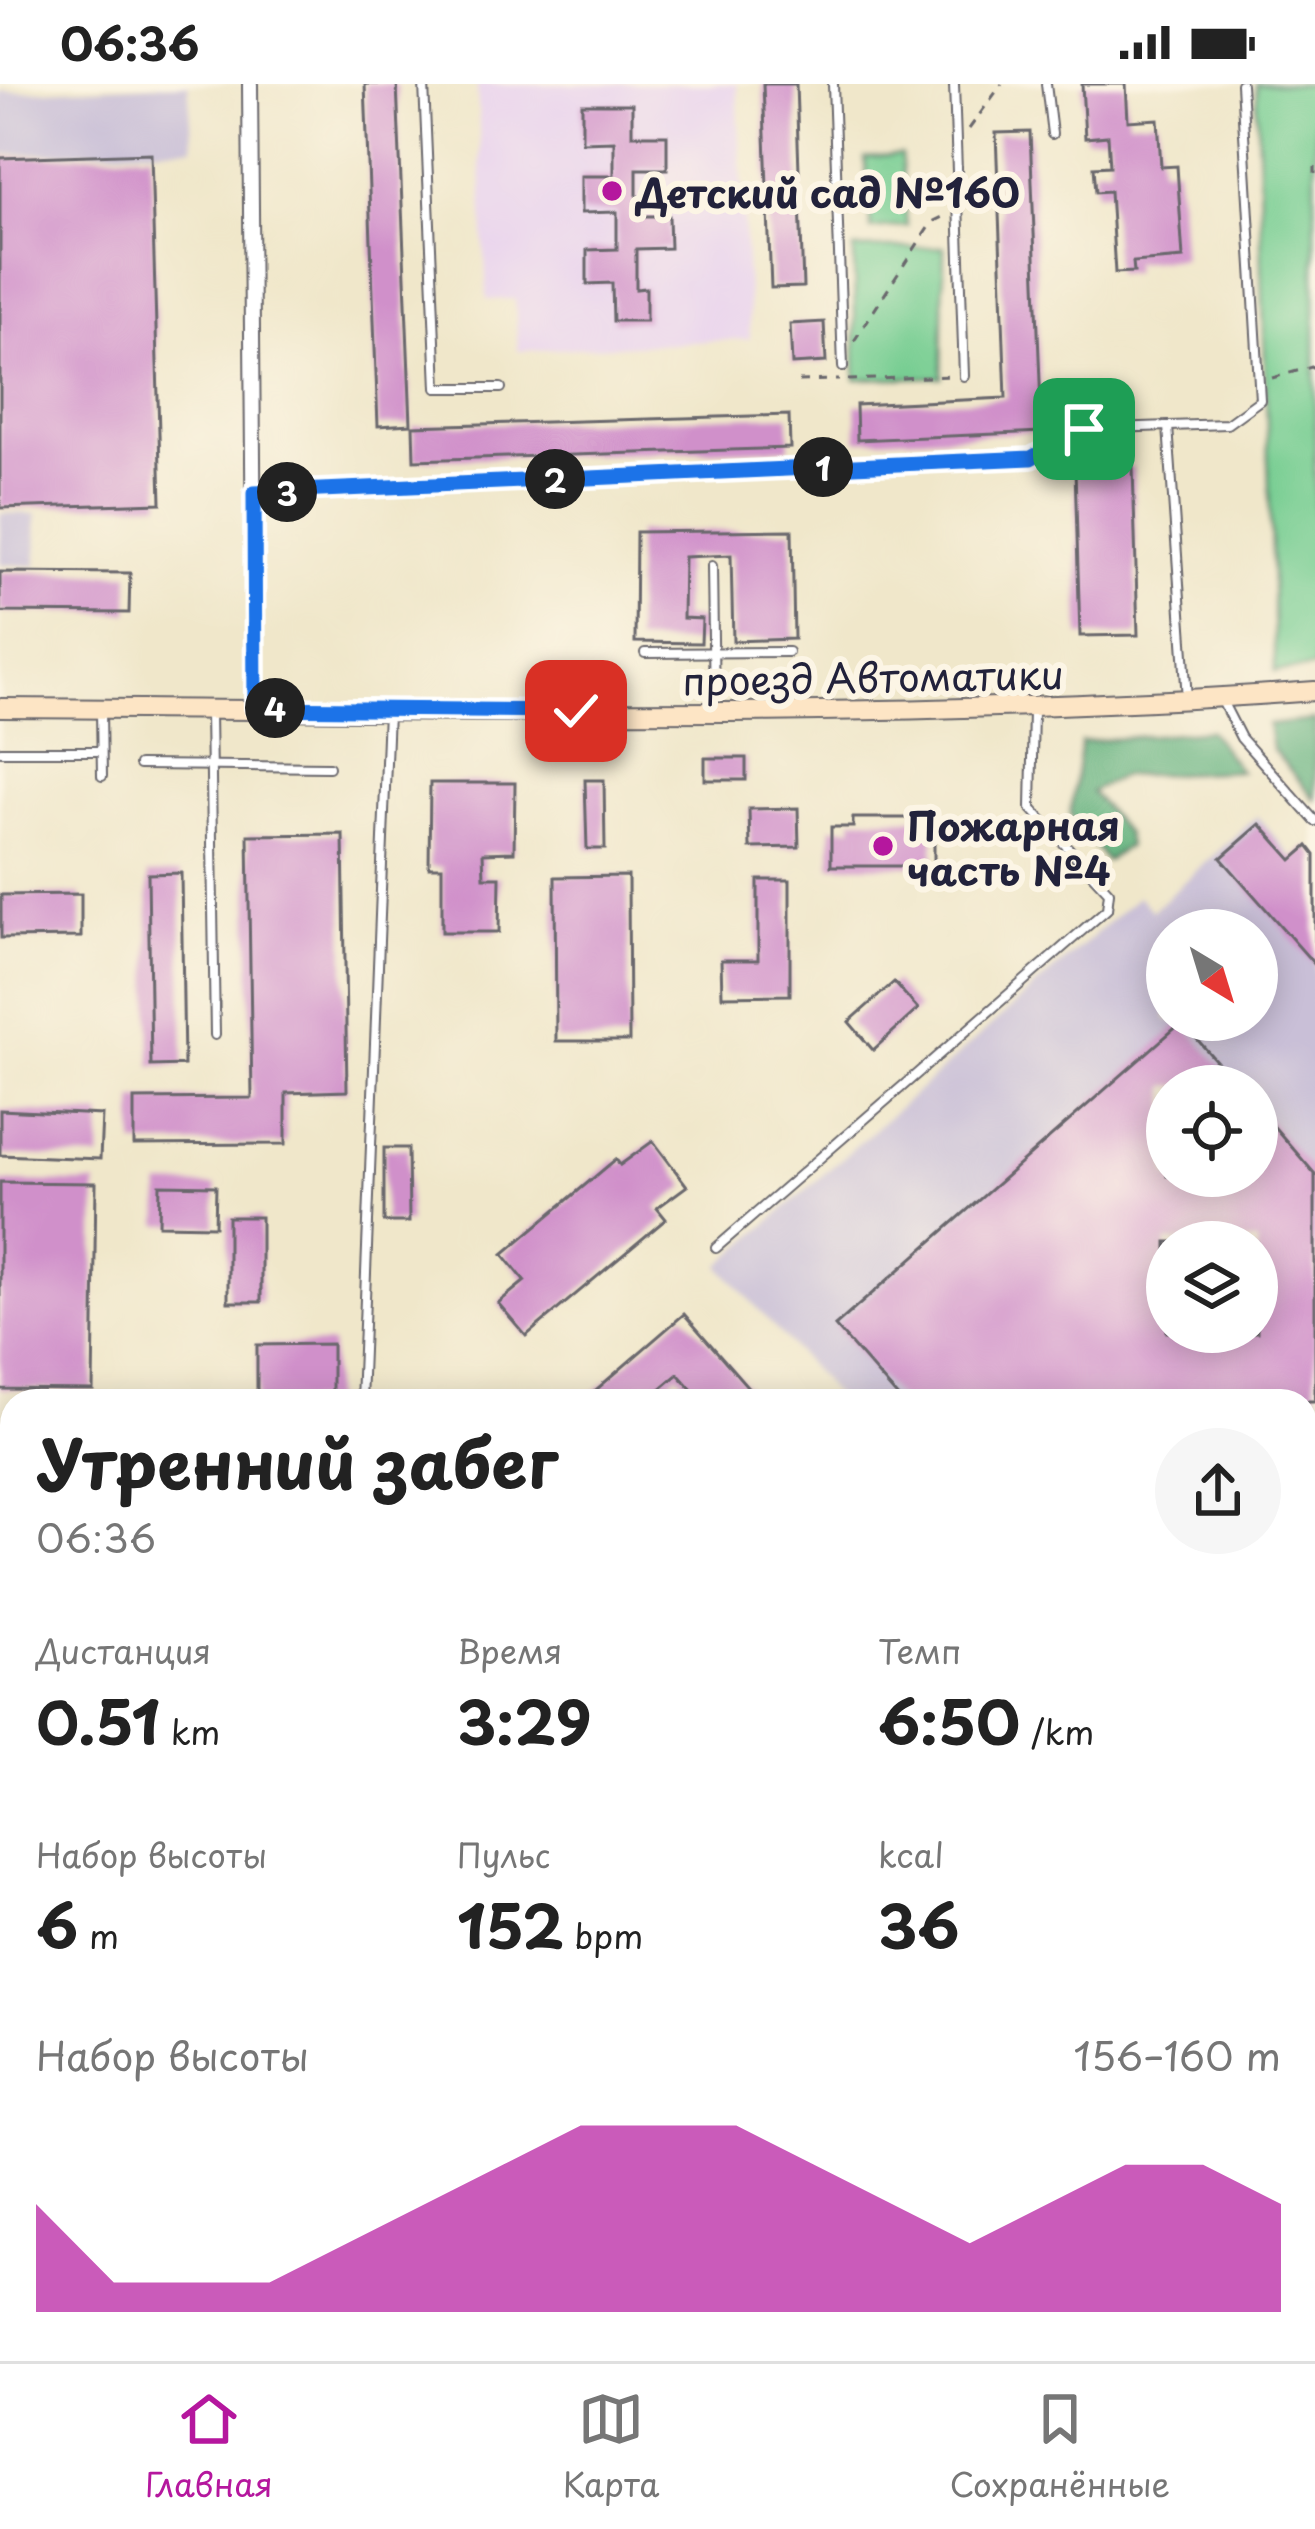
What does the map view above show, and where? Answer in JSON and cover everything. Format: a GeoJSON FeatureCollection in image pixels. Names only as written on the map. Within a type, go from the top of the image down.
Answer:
{"type":"FeatureCollection","features":[{"type":"Feature","properties":{"kind":"main road","name":"проезд Автоматики"},"geometry":{"type":"LineString","coordinates":[[0,708],[1033,709],[1315,691]]}},
{"type":"Feature","properties":{"kind":"street"},"geometry":{"type":"LineString","coordinates":[[250,84],[255,708]]}},
{"type":"Feature","properties":{"kind":"lane"},"geometry":{"type":"LineString","coordinates":[[424,84],[437,388],[501,388]]}},
{"type":"Feature","properties":{"kind":"lane"},"geometry":{"type":"LineString","coordinates":[[833,84],[843,367]]}},
{"type":"Feature","properties":{"kind":"lane"},"geometry":{"type":"LineString","coordinates":[[955,84],[964,376]]}},
{"type":"Feature","properties":{"kind":"lane"},"geometry":{"type":"LineString","coordinates":[[1046,84],[1052,134]]}},
{"type":"Feature","properties":{"kind":"lane"},"geometry":{"type":"LineString","coordinates":[[254,493],[1031,458],[1084,429],[1227,424],[1260,400],[1241,84]]}},
{"type":"Feature","properties":{"kind":"lane"},"geometry":{"type":"LineString","coordinates":[[1168,426],[1187,700]]}},
{"type":"Feature","properties":{"kind":"lane"},"geometry":{"type":"LineString","coordinates":[[712,566],[714,712]]}},
{"type":"Feature","properties":{"kind":"lane"},"geometry":{"type":"LineString","coordinates":[[645,653],[788,652]]}},
{"type":"Feature","properties":{"kind":"lane"},"geometry":{"type":"LineString","coordinates":[[1220,698],[1241,738],[1315,821]]}},
{"type":"Feature","properties":{"kind":"lane"},"geometry":{"type":"LineString","coordinates":[[100,708],[101,776]]}},
{"type":"Feature","properties":{"kind":"lane"},"geometry":{"type":"LineString","coordinates":[[210,709],[215,1035]]}},
{"type":"Feature","properties":{"kind":"lane"},"geometry":{"type":"LineString","coordinates":[[716,1248],[1107,909],[1109,892],[1096,874],[1031,808],[1033,709]]}},
{"type":"Feature","properties":{"kind":"lane"},"geometry":{"type":"LineString","coordinates":[[361,1389],[388,710]]}},
{"type":"Feature","properties":{"kind":"lane"},"geometry":{"type":"LineString","coordinates":[[1,751],[101,751]]}},
{"type":"Feature","properties":{"kind":"lane"},"geometry":{"type":"LineString","coordinates":[[140,765],[328,767]]}},
{"type":"Feature","properties":{"kind":"path"},"geometry":{"type":"LineString","coordinates":[[964,134],[1002,84]]}},
{"type":"Feature","properties":{"kind":"path"},"geometry":{"type":"LineString","coordinates":[[835,380],[932,222],[958,211]]}},
{"type":"Feature","properties":{"kind":"path"},"geometry":{"type":"LineString","coordinates":[[1259,382],[1315,366]]}},
{"type":"Feature","properties":{"kind":"path"},"geometry":{"type":"LineString","coordinates":[[799,382],[964,376]]}},
{"type":"Feature","properties":{"kind":"shaded area"},"geometry":{"type":"Polygon","coordinates":[[[188,84],[193,147],[0,155],[0,92],[188,84]]]}},
{"type":"Feature","properties":{"kind":"shaded area","name":"Детский сад №160"},"geometry":{"type":"Polygon","coordinates":[[[477,84],[737,84],[750,339],[518,351],[515,299],[487,300],[477,84]]]}},
{"type":"Feature","properties":{"kind":"shaded area"},"geometry":{"type":"Polygon","coordinates":[[[0,513],[36,514],[37,566],[0,564],[0,513]]]}},
{"type":"Feature","properties":{"kind":"shaded area"},"geometry":{"type":"Polygon","coordinates":[[[1257,816],[1315,882],[1315,1389],[829,1389],[720,1266],[1138,896],[1150,909],[1146,909],[1146,1041],[1278,1041],[1278,909],[1154,909],[1257,816]]]}},
{"type":"Feature","properties":{"kind":"green space"},"geometry":{"type":"Polygon","coordinates":[[[1256,84],[1315,84],[1315,668],[1275,672],[1256,84]]]}},
{"type":"Feature","properties":{"kind":"green space"},"geometry":{"type":"Polygon","coordinates":[[[901,155],[907,226],[871,229],[865,158],[901,155]]]}},
{"type":"Feature","properties":{"kind":"green space"},"geometry":{"type":"Polygon","coordinates":[[[944,247],[942,377],[856,379],[854,249],[944,247]]]}},
{"type":"Feature","properties":{"kind":"green space"},"geometry":{"type":"Polygon","coordinates":[[[1315,720],[1315,799],[1272,749],[1268,725],[1315,720]]]}},
{"type":"Feature","properties":{"kind":"green space"},"geometry":{"type":"Polygon","coordinates":[[[1209,730],[1240,771],[1121,776],[1091,792],[1126,834],[1128,846],[1106,861],[1070,814],[1081,742],[1209,730]]]}},
{"type":"Feature","properties":{"kind":"building"},"geometry":{"type":"Polygon","coordinates":[[[365,84],[397,84],[411,424],[378,426],[365,84]]]}},
{"type":"Feature","properties":{"kind":"building"},"geometry":{"type":"Polygon","coordinates":[[[763,84],[796,84],[803,287],[771,288],[763,84]]]}},
{"type":"Feature","properties":{"kind":"building"},"geometry":{"type":"Polygon","coordinates":[[[1082,84],[1126,84],[1128,121],[1158,119],[1161,167],[1177,166],[1183,258],[1133,262],[1134,272],[1115,273],[1110,191],[1096,192],[1094,167],[1110,166],[1108,136],[1085,138],[1082,84]]]}},
{"type":"Feature","properties":{"kind":"building"},"geometry":{"type":"Polygon","coordinates":[[[582,104],[632,104],[632,135],[667,135],[667,169],[637,169],[637,216],[669,216],[670,248],[636,249],[636,289],[646,288],[646,321],[613,321],[612,283],[587,284],[587,250],[617,249],[617,212],[581,213],[581,176],[614,176],[614,141],[582,142],[582,104]]]}},
{"type":"Feature","properties":{"kind":"building"},"geometry":{"type":"Polygon","coordinates":[[[1030,132],[1042,432],[857,440],[856,405],[1006,398],[996,133],[1030,132]]]}},
{"type":"Feature","properties":{"kind":"building"},"geometry":{"type":"Polygon","coordinates":[[[151,153],[161,503],[0,508],[0,158],[151,153]]]}},
{"type":"Feature","properties":{"kind":"building"},"geometry":{"type":"Polygon","coordinates":[[[824,322],[826,362],[792,364],[790,324],[824,322]]]}},
{"type":"Feature","properties":{"kind":"building"},"geometry":{"type":"Polygon","coordinates":[[[789,415],[790,448],[414,460],[413,426],[789,415]]]}},
{"type":"Feature","properties":{"kind":"building"},"geometry":{"type":"Polygon","coordinates":[[[1133,467],[1138,635],[1080,636],[1075,469],[1133,467]]]}},
{"type":"Feature","properties":{"kind":"building"},"geometry":{"type":"Polygon","coordinates":[[[792,530],[794,639],[733,641],[731,555],[684,557],[683,618],[702,619],[701,643],[635,642],[636,532],[792,530]]]}},
{"type":"Feature","properties":{"kind":"building"},"geometry":{"type":"Polygon","coordinates":[[[0,572],[130,573],[129,613],[0,612],[0,572]]]}},
{"type":"Feature","properties":{"kind":"building"},"geometry":{"type":"Polygon","coordinates":[[[705,758],[746,758],[746,780],[705,780],[705,758]]]}},
{"type":"Feature","properties":{"kind":"building"},"geometry":{"type":"Polygon","coordinates":[[[585,780],[604,780],[605,849],[587,849],[585,780]]]}},
{"type":"Feature","properties":{"kind":"building"},"geometry":{"type":"Polygon","coordinates":[[[430,783],[515,783],[514,852],[483,853],[484,877],[500,877],[499,932],[442,932],[442,867],[429,867],[430,783]]]}},
{"type":"Feature","properties":{"kind":"building"},"geometry":{"type":"Polygon","coordinates":[[[798,808],[799,847],[750,848],[749,809],[798,808]]]}},
{"type":"Feature","properties":{"kind":"building","name":"Пожарная часть №4"},"geometry":{"type":"Polygon","coordinates":[[[853,818],[917,818],[917,827],[934,827],[934,866],[831,866],[831,827],[853,827],[853,818]]]}},
{"type":"Feature","properties":{"kind":"building"},"geometry":{"type":"Polygon","coordinates":[[[1260,824],[1292,860],[1308,846],[1315,855],[1315,965],[1278,923],[1278,909],[1266,909],[1221,858],[1260,824]]]}},
{"type":"Feature","properties":{"kind":"building"},"geometry":{"type":"Polygon","coordinates":[[[343,834],[347,1091],[286,1093],[286,1144],[134,1145],[134,1099],[252,1098],[248,835],[343,834]]]}},
{"type":"Feature","properties":{"kind":"building"},"geometry":{"type":"Polygon","coordinates":[[[181,873],[184,1065],[151,1066],[148,874],[181,873]]]}},
{"type":"Feature","properties":{"kind":"building"},"geometry":{"type":"Polygon","coordinates":[[[628,876],[629,1041],[556,1041],[555,877],[628,876]]]}},
{"type":"Feature","properties":{"kind":"building"},"geometry":{"type":"Polygon","coordinates":[[[758,880],[790,880],[790,995],[722,996],[721,960],[758,960],[758,880]]]}},
{"type":"Feature","properties":{"kind":"building"},"geometry":{"type":"Polygon","coordinates":[[[81,894],[81,937],[1,938],[1,895],[81,894]]]}},
{"type":"Feature","properties":{"kind":"building"},"geometry":{"type":"Polygon","coordinates":[[[894,982],[918,1009],[873,1050],[849,1022],[894,982]]]}},
{"type":"Feature","properties":{"kind":"building"},"geometry":{"type":"Polygon","coordinates":[[[1160,1041],[1199,1041],[1220,1065],[1146,1065],[1146,1197],[1278,1197],[1278,1131],[1315,1174],[1315,1389],[890,1389],[835,1326],[1160,1041]]]}},
{"type":"Feature","properties":{"kind":"building"},"geometry":{"type":"Polygon","coordinates":[[[0,1110],[102,1115],[100,1159],[0,1155],[0,1110]]]}},
{"type":"Feature","properties":{"kind":"building"},"geometry":{"type":"Polygon","coordinates":[[[653,1141],[687,1186],[657,1208],[666,1219],[526,1336],[498,1303],[525,1281],[503,1254],[616,1159],[620,1165],[653,1141]]]}},
{"type":"Feature","properties":{"kind":"building"},"geometry":{"type":"Polygon","coordinates":[[[384,1148],[408,1148],[409,1222],[384,1222],[384,1148]]]}},
{"type":"Feature","properties":{"kind":"building"},"geometry":{"type":"Polygon","coordinates":[[[0,1182],[96,1183],[93,1389],[0,1389],[0,1182]]]}},
{"type":"Feature","properties":{"kind":"building"},"geometry":{"type":"Polygon","coordinates":[[[160,1185],[216,1186],[215,1226],[159,1225],[160,1185]]]}},
{"type":"Feature","properties":{"kind":"building"},"geometry":{"type":"Polygon","coordinates":[[[228,1217],[261,1217],[261,1302],[228,1302],[228,1217]]]}},
{"type":"Feature","properties":{"kind":"building"},"geometry":{"type":"Polygon","coordinates":[[[684,1314],[750,1389],[691,1389],[678,1374],[660,1389],[597,1389],[684,1314]]]}},
{"type":"Feature","properties":{"kind":"building"},"geometry":{"type":"Polygon","coordinates":[[[332,1344],[332,1389],[257,1389],[257,1345],[332,1344]]]}},
{"type":"Feature","properties":{"kind":"place","name":"Детский сад №160"},"geometry":{"type":"Point","coordinates":[612,191]}},
{"type":"Feature","properties":{"kind":"place","name":"Пожарная часть №4"},"geometry":{"type":"Point","coordinates":[883,846]}},
{"type":"Feature","properties":{"kind":"route"},"geometry":{"type":"LineString","coordinates":[[576,711],[255,708],[254,493],[1031,458],[1084,429]]}}]}
